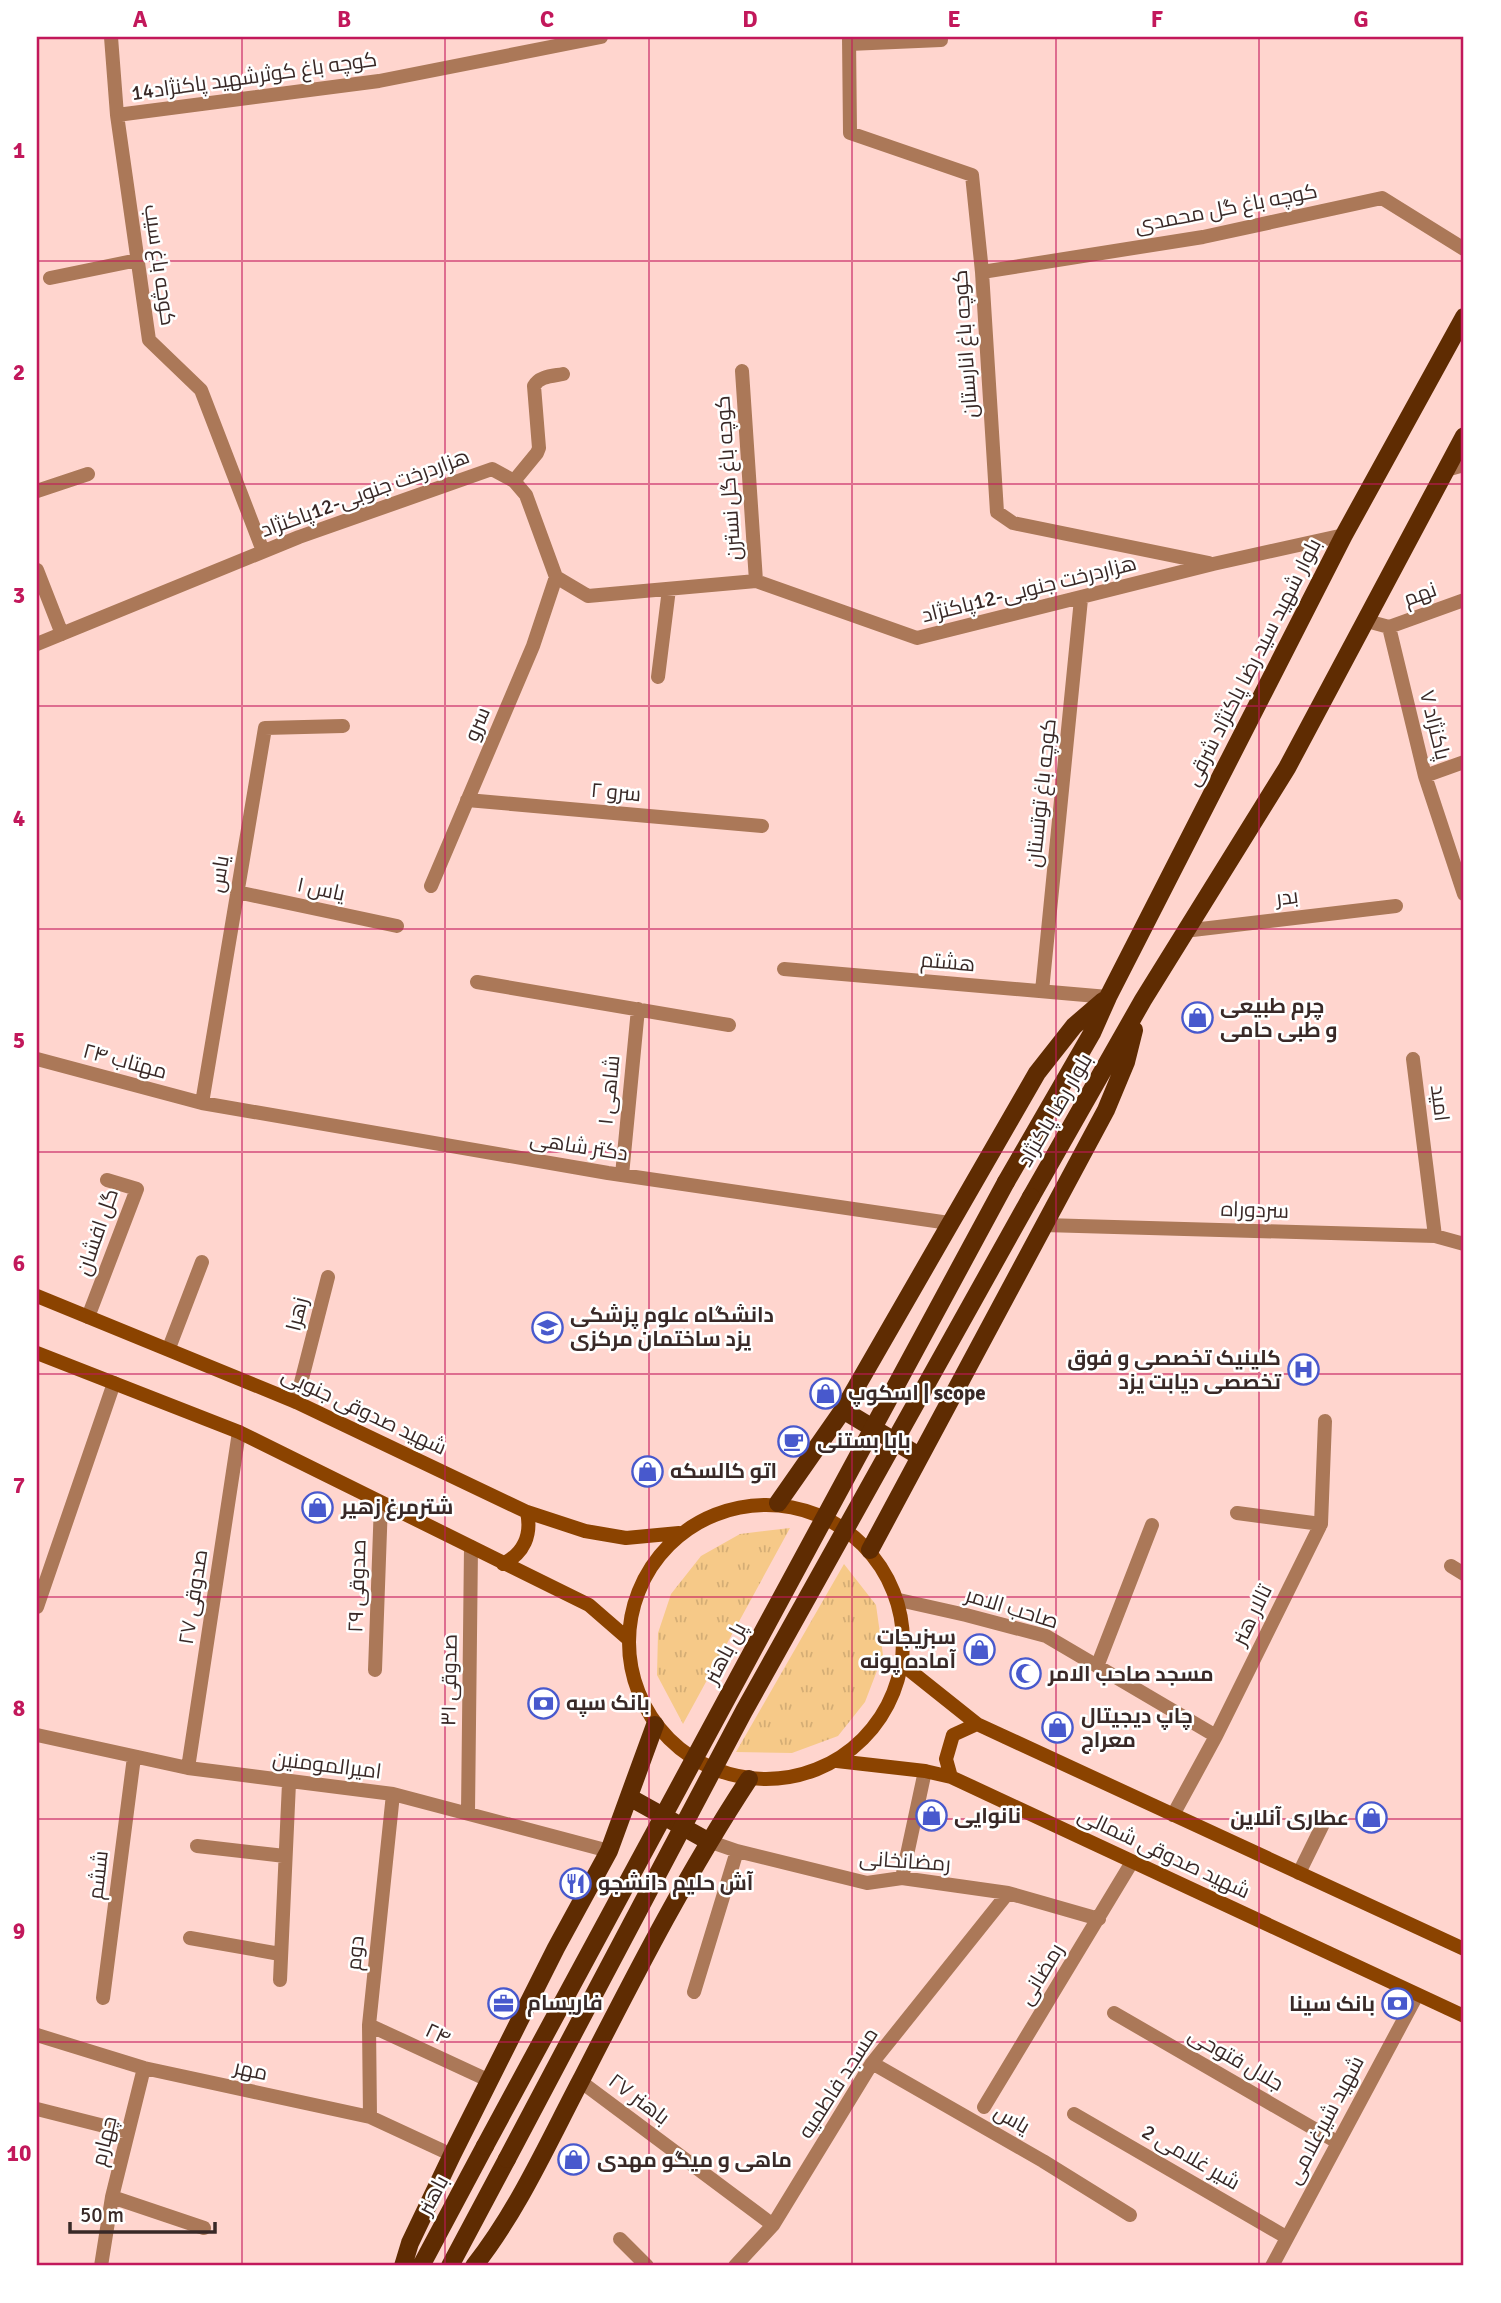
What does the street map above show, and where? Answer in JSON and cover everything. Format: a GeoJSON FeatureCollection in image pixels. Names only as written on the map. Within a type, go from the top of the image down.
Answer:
{"type":"FeatureCollection","features":[{"type":"Feature","properties":{"kind":"main road","name":"بلوار شهید سید رضا پاکنژاد شرقی"},"geometry":{"type":"LineString","coordinates":[[1092,1033],[1344,535],[1464,317]]}},
{"type":"Feature","properties":{"kind":"main road"},"geometry":{"type":"LineString","coordinates":[[870,1550],[1106,1110],[1126,1062],[1143,1000],[1287,768],[1464,436]]}},
{"type":"Feature","properties":{"kind":"main road"},"geometry":{"type":"LineString","coordinates":[[778,1503],[843,1410],[1037,1073],[1074,1026],[1108,997]]}},
{"type":"Feature","properties":{"kind":"main road","name":"بلوار رضا پاکنژاد"},"geometry":{"type":"LineString","coordinates":[[450,2266],[744,1711],[1143,1000]]}},
{"type":"Feature","properties":{"kind":"main road","name":"بلوار رضا پاکنژاد"},"geometry":{"type":"LineString","coordinates":[[1006,1182],[1092,1033]]}},
{"type":"Feature","properties":{"kind":"main road","name":"پل باهنر"},"geometry":{"type":"LineString","coordinates":[[485,2146],[1006,1182]]}},
{"type":"Feature","properties":{"kind":"main road","name":"شهید صدوقی جنوبی"},"geometry":{"type":"LineString","coordinates":[[37,1296],[296,1402],[527,1512],[585,1531],[626,1538],[679,1533]]}},
{"type":"Feature","properties":{"kind":"main road"},"geometry":{"type":"LineString","coordinates":[[37,1353],[239,1432],[589,1605],[627,1638]]}},
{"type":"Feature","properties":{"kind":"main road"},"geometry":{"type":"LineString","coordinates":[[843,1410],[919,1457]]}},
{"type":"Feature","properties":{"kind":"main road"},"geometry":{"type":"LineString","coordinates":[[778,1503],[828,1518],[870,1550],[898,1600],[903,1665],[880,1720],[837,1761],[795,1778],[749,1779],[697,1761],[655,1725],[634,1684],[627,1638],[641,1580],[679,1533],[725,1508],[778,1503]]}},
{"type":"Feature","properties":{"kind":"main road"},"geometry":{"type":"LineString","coordinates":[[503,1564],[517,1555],[526,1540],[527,1512]]}},
{"type":"Feature","properties":{"kind":"main road","name":"شهید صدوقی شمالی"},"geometry":{"type":"LineString","coordinates":[[903,1665],[977,1724],[1464,1949]]}},
{"type":"Feature","properties":{"kind":"main road"},"geometry":{"type":"LineString","coordinates":[[951,1777],[946,1759],[953,1735],[977,1724]]}},
{"type":"Feature","properties":{"kind":"main road"},"geometry":{"type":"LineString","coordinates":[[403,2266],[410,2243],[452,2155],[556,1948],[609,1851],[655,1725]]}},
{"type":"Feature","properties":{"kind":"main road","name":"شهید صدوقی شمالی"},"geometry":{"type":"LineString","coordinates":[[837,1761],[925,1771],[951,1777],[1464,2016]]}},
{"type":"Feature","properties":{"kind":"main road"},"geometry":{"type":"LineString","coordinates":[[474,2266],[530,2180],[708,1841],[749,1779]]}},
{"type":"Feature","properties":{"kind":"main road"},"geometry":{"type":"LineString","coordinates":[[629,1797],[708,1841]]}},
{"type":"Feature","properties":{"kind":"main road","name":"باهنر"},"geometry":{"type":"LineString","coordinates":[[421,2266],[485,2146]]}},
{"type":"Feature","properties":{"kind":"street","name":"کوچه باغ سیب"},"geometry":{"type":"LineString","coordinates":[[111,37],[117,115],[149,340],[201,390],[263,551]]}},
{"type":"Feature","properties":{"kind":"street","name":"کوچه باغ کوثرشهید پاکنژاد14"},"geometry":{"type":"LineString","coordinates":[[117,115],[379,81],[601,37]]}},
{"type":"Feature","properties":{"kind":"street"},"geometry":{"type":"LineString","coordinates":[[849,40],[941,40]]}},
{"type":"Feature","properties":{"kind":"street","name":"کوچه باغ انارستان"},"geometry":{"type":"LineString","coordinates":[[849,40],[850,133],[972,175],[982,272],[997,512],[1013,523],[1213,564]]}},
{"type":"Feature","properties":{"kind":"street","name":"کوچه باغ گل محمدی"},"geometry":{"type":"LineString","coordinates":[[982,272],[1203,237],[1382,198],[1464,249]]}},
{"type":"Feature","properties":{"kind":"street"},"geometry":{"type":"LineString","coordinates":[[50,278],[138,260]]}},
{"type":"Feature","properties":{"kind":"street","name":"کوچه باغ گل نسترن"},"geometry":{"type":"LineString","coordinates":[[742,371],[755,581]]}},
{"type":"Feature","properties":{"kind":"street"},"geometry":{"type":"LineString","coordinates":[[556,578],[526,495],[514,481],[539,448],[534,386],[540,379],[563,374]]}},
{"type":"Feature","properties":{"kind":"street"},"geometry":{"type":"LineString","coordinates":[[1446,470],[1464,465]]}},
{"type":"Feature","properties":{"kind":"street","name":"هزاردرخت جنوبی-12پاکنژاد"},"geometry":{"type":"LineString","coordinates":[[37,644],[263,551],[492,469],[514,481]]}},
{"type":"Feature","properties":{"kind":"street"},"geometry":{"type":"LineString","coordinates":[[37,491],[88,474]]}},
{"type":"Feature","properties":{"kind":"street","name":"هزاردرخت جنوبی-12پاکنژاد"},"geometry":{"type":"LineString","coordinates":[[556,578],[588,596],[755,581],[917,638],[1213,564],[1344,535]]}},
{"type":"Feature","properties":{"kind":"street"},"geometry":{"type":"LineString","coordinates":[[37,570],[62,634]]}},
{"type":"Feature","properties":{"kind":"street","name":"سرو"},"geometry":{"type":"LineString","coordinates":[[431,886],[533,646],[556,578]]}},
{"type":"Feature","properties":{"kind":"street"},"geometry":{"type":"LineString","coordinates":[[658,677],[669,589]]}},
{"type":"Feature","properties":{"kind":"street","name":"کوچه باغ توتستان"},"geometry":{"type":"LineString","coordinates":[[1042,991],[1081,599]]}},
{"type":"Feature","properties":{"kind":"street","name":"نهم"},"geometry":{"type":"LineString","coordinates":[[1390,627],[1464,600]]}},
{"type":"Feature","properties":{"kind":"street"},"geometry":{"type":"LineString","coordinates":[[1367,621],[1390,627]]}},
{"type":"Feature","properties":{"kind":"street","name":"پاکنژاد ۷"},"geometry":{"type":"LineString","coordinates":[[1390,627],[1425,776],[1464,894]]}},
{"type":"Feature","properties":{"kind":"street","name":"یاس"},"geometry":{"type":"LineString","coordinates":[[202,1103],[265,728],[343,726]]}},
{"type":"Feature","properties":{"kind":"street"},"geometry":{"type":"LineString","coordinates":[[1425,776],[1464,762]]}},
{"type":"Feature","properties":{"kind":"street","name":"سرو ۲"},"geometry":{"type":"LineString","coordinates":[[467,800],[762,826]]}},
{"type":"Feature","properties":{"kind":"street","name":"یاس ۱"},"geometry":{"type":"LineString","coordinates":[[237,892],[397,926]]}},
{"type":"Feature","properties":{"kind":"street","name":"بدر"},"geometry":{"type":"LineString","coordinates":[[1184,931],[1396,906]]}},
{"type":"Feature","properties":{"kind":"street","name":"هشتم"},"geometry":{"type":"LineString","coordinates":[[784,969],[1108,997]]}},
{"type":"Feature","properties":{"kind":"street"},"geometry":{"type":"LineString","coordinates":[[477,982],[729,1025]]}},
{"type":"Feature","properties":{"kind":"street","name":"شاهی ۱"},"geometry":{"type":"LineString","coordinates":[[622,1175],[638,1009]]}},
{"type":"Feature","properties":{"kind":"street","name":"مهتاب ۲۴"},"geometry":{"type":"LineString","coordinates":[[37,1059],[202,1103]]}},
{"type":"Feature","properties":{"kind":"street","name":"امید"},"geometry":{"type":"LineString","coordinates":[[1413,1059],[1436,1236]]}},
{"type":"Feature","properties":{"kind":"street","name":"دکتر شاهی"},"geometry":{"type":"LineString","coordinates":[[202,1103],[622,1175],[949,1223]]}},
{"type":"Feature","properties":{"kind":"street","name":"گل افشان"},"geometry":{"type":"LineString","coordinates":[[88,1317],[138,1189],[107,1180]]}},
{"type":"Feature","properties":{"kind":"street","name":"سردوراه"},"geometry":{"type":"LineString","coordinates":[[1044,1225],[1436,1236],[1464,1244]]}},
{"type":"Feature","properties":{"kind":"street"},"geometry":{"type":"LineString","coordinates":[[169,1348],[202,1262]]}},
{"type":"Feature","properties":{"kind":"street","name":"زهرا"},"geometry":{"type":"LineString","coordinates":[[296,1402],[328,1278]]}},
{"type":"Feature","properties":{"kind":"street"},"geometry":{"type":"LineString","coordinates":[[37,1607],[114,1383]]}},
{"type":"Feature","properties":{"kind":"street","name":"تالار هنر"},"geometry":{"type":"LineString","coordinates":[[1173,1815],[1321,1524],[1325,1421]]}},
{"type":"Feature","properties":{"kind":"street","name":"صدوقی ۲۷"},"geometry":{"type":"LineString","coordinates":[[188,1768],[239,1432]]}},
{"type":"Feature","properties":{"kind":"street","name":"صدوقی ۲۹"},"geometry":{"type":"LineString","coordinates":[[375,1671],[381,1503]]}},
{"type":"Feature","properties":{"kind":"street"},"geometry":{"type":"LineString","coordinates":[[1237,1513],[1321,1524]]}},
{"type":"Feature","properties":{"kind":"street"},"geometry":{"type":"LineString","coordinates":[[1098,1664],[1152,1525]]}},
{"type":"Feature","properties":{"kind":"street","name":"صدوقی ۳۱"},"geometry":{"type":"LineString","coordinates":[[468,1812],[471,1547]]}},
{"type":"Feature","properties":{"kind":"street"},"geometry":{"type":"LineString","coordinates":[[1451,1566],[1464,1574]]}},
{"type":"Feature","properties":{"kind":"street","name":"صاحب الامر"},"geometry":{"type":"LineString","coordinates":[[898,1600],[1046,1636],[1216,1735]]}},
{"type":"Feature","properties":{"kind":"street","name":"امیرالمومنین"},"geometry":{"type":"LineString","coordinates":[[37,1735],[188,1768],[289,1783],[393,1794],[609,1851]]}},
{"type":"Feature","properties":{"kind":"street","name":"ششم"},"geometry":{"type":"LineString","coordinates":[[103,1998],[134,1756]]}},
{"type":"Feature","properties":{"kind":"street"},"geometry":{"type":"LineString","coordinates":[[902,1878],[925,1771]]}},
{"type":"Feature","properties":{"kind":"street"},"geometry":{"type":"LineString","coordinates":[[280,1980],[289,1783]]}},
{"type":"Feature","properties":{"kind":"street","name":"دوم"},"geometry":{"type":"LineString","coordinates":[[370,2117],[369,2025],[393,1794]]}},
{"type":"Feature","properties":{"kind":"street"},"geometry":{"type":"LineString","coordinates":[[1299,1873],[1325,1818]]}},
{"type":"Feature","properties":{"kind":"street","name":"رمضانخانی"},"geometry":{"type":"LineString","coordinates":[[708,1841],[737,1851],[867,1883],[902,1878],[1008,1893],[1099,1919]]}},
{"type":"Feature","properties":{"kind":"street"},"geometry":{"type":"LineString","coordinates":[[197,1846],[285,1856]]}},
{"type":"Feature","properties":{"kind":"street"},"geometry":{"type":"LineString","coordinates":[[694,1992],[737,1851]]}},
{"type":"Feature","properties":{"kind":"street","name":"رمضانی"},"geometry":{"type":"LineString","coordinates":[[984,2107],[1132,1862]]}},
{"type":"Feature","properties":{"kind":"street","name":"مسجد فاطمیه"},"geometry":{"type":"LineString","coordinates":[[735,2266],[773,2225],[872,2063],[1008,1893]]}},
{"type":"Feature","properties":{"kind":"street"},"geometry":{"type":"LineString","coordinates":[[190,1938],[280,1954]]}},
{"type":"Feature","properties":{"kind":"street","name":"شهید شیرغلامی"},"geometry":{"type":"LineString","coordinates":[[1272,2266],[1417,1995]]}},
{"type":"Feature","properties":{"kind":"street","name":"جلال فتوحی"},"geometry":{"type":"LineString","coordinates":[[1114,2013],[1337,2142]]}},
{"type":"Feature","properties":{"kind":"street","name":"۲۴"},"geometry":{"type":"LineString","coordinates":[[369,2025],[489,2081]]}},
{"type":"Feature","properties":{"kind":"street","name":"مهر"},"geometry":{"type":"LineString","coordinates":[[37,2035],[144,2068],[370,2117],[452,2155]]}},
{"type":"Feature","properties":{"kind":"street","name":"یاس"},"geometry":{"type":"LineString","coordinates":[[872,2063],[1043,2161],[1130,2215]]}},
{"type":"Feature","properties":{"kind":"street","name":"چهارم"},"geometry":{"type":"LineString","coordinates":[[101,2266],[112,2197],[144,2068]]}},
{"type":"Feature","properties":{"kind":"street","name":"باهنر ۲۷"},"geometry":{"type":"LineString","coordinates":[[580,2081],[773,2225]]}},
{"type":"Feature","properties":{"kind":"street"},"geometry":{"type":"LineString","coordinates":[[37,2109],[128,2132]]}},
{"type":"Feature","properties":{"kind":"street","name":"شیر غلامی 2"},"geometry":{"type":"LineString","coordinates":[[1074,2114],[1286,2238]]}},
{"type":"Feature","properties":{"kind":"street"},"geometry":{"type":"LineString","coordinates":[[112,2197],[204,2228]]}},
{"type":"Feature","properties":{"kind":"street"},"geometry":{"type":"LineString","coordinates":[[620,2239],[647,2266]]}},
{"type":"Feature","properties":{"kind":"green space"},"geometry":{"type":"Polygon","coordinates":[[[790,1528],[683,1724],[657,1675],[658,1633],[671,1594],[701,1556],[740,1534],[790,1528]]]}},
{"type":"Feature","properties":{"kind":"green space"},"geometry":{"type":"Polygon","coordinates":[[[844,1564],[876,1605],[883,1655],[865,1702],[838,1736],[792,1753],[736,1752],[844,1564]]]}},
{"type":"Feature","properties":{"kind":"place","name":"چرم طبیعی و طبی حامی"},"geometry":{"type":"Point","coordinates":[1197,1018]}},
{"type":"Feature","properties":{"kind":"place","name":"دانشگاه علوم پزشکی یزد ساختمان مرکزی"},"geometry":{"type":"Point","coordinates":[547,1327]}},
{"type":"Feature","properties":{"kind":"place","name":"کلینیک تخصصی و فوق تخصصی دیابت یزد"},"geometry":{"type":"Point","coordinates":[1304,1370]}},
{"type":"Feature","properties":{"kind":"place","name":"اسکوپ | scope"},"geometry":{"type":"Point","coordinates":[825,1393]}},
{"type":"Feature","properties":{"kind":"place","name":"بابا بستنی"},"geometry":{"type":"Point","coordinates":[794,1441]}},
{"type":"Feature","properties":{"kind":"place","name":"اتو کالسکه"},"geometry":{"type":"Point","coordinates":[647,1471]}},
{"type":"Feature","properties":{"kind":"place","name":"شترمرغ زهیر"},"geometry":{"type":"Point","coordinates":[318,1507]}},
{"type":"Feature","properties":{"kind":"place","name":"سبزیجات آماده پونه"},"geometry":{"type":"Point","coordinates":[979,1649]}},
{"type":"Feature","properties":{"kind":"place","name":"مسجد صاحب الامر"},"geometry":{"type":"Point","coordinates":[1025,1674]}},
{"type":"Feature","properties":{"kind":"place","name":"بانک سپه"},"geometry":{"type":"Point","coordinates":[543,1703]}},
{"type":"Feature","properties":{"kind":"place","name":"چاپ دیجیتال معراج"},"geometry":{"type":"Point","coordinates":[1058,1728]}},
{"type":"Feature","properties":{"kind":"place","name":"نانوایی"},"geometry":{"type":"Point","coordinates":[931,1816]}},
{"type":"Feature","properties":{"kind":"place","name":"عطاری آنلاین"},"geometry":{"type":"Point","coordinates":[1372,1818]}},
{"type":"Feature","properties":{"kind":"place","name":"آش حلیم دانشجو"},"geometry":{"type":"Point","coordinates":[575,1883]}},
{"type":"Feature","properties":{"kind":"place","name":"فاریسام"},"geometry":{"type":"Point","coordinates":[504,2003]}},
{"type":"Feature","properties":{"kind":"place","name":"بانک سینا"},"geometry":{"type":"Point","coordinates":[1398,2004]}},
{"type":"Feature","properties":{"kind":"place","name":"ماهی و میگو مهدی"},"geometry":{"type":"Point","coordinates":[574,2160]}}]}
